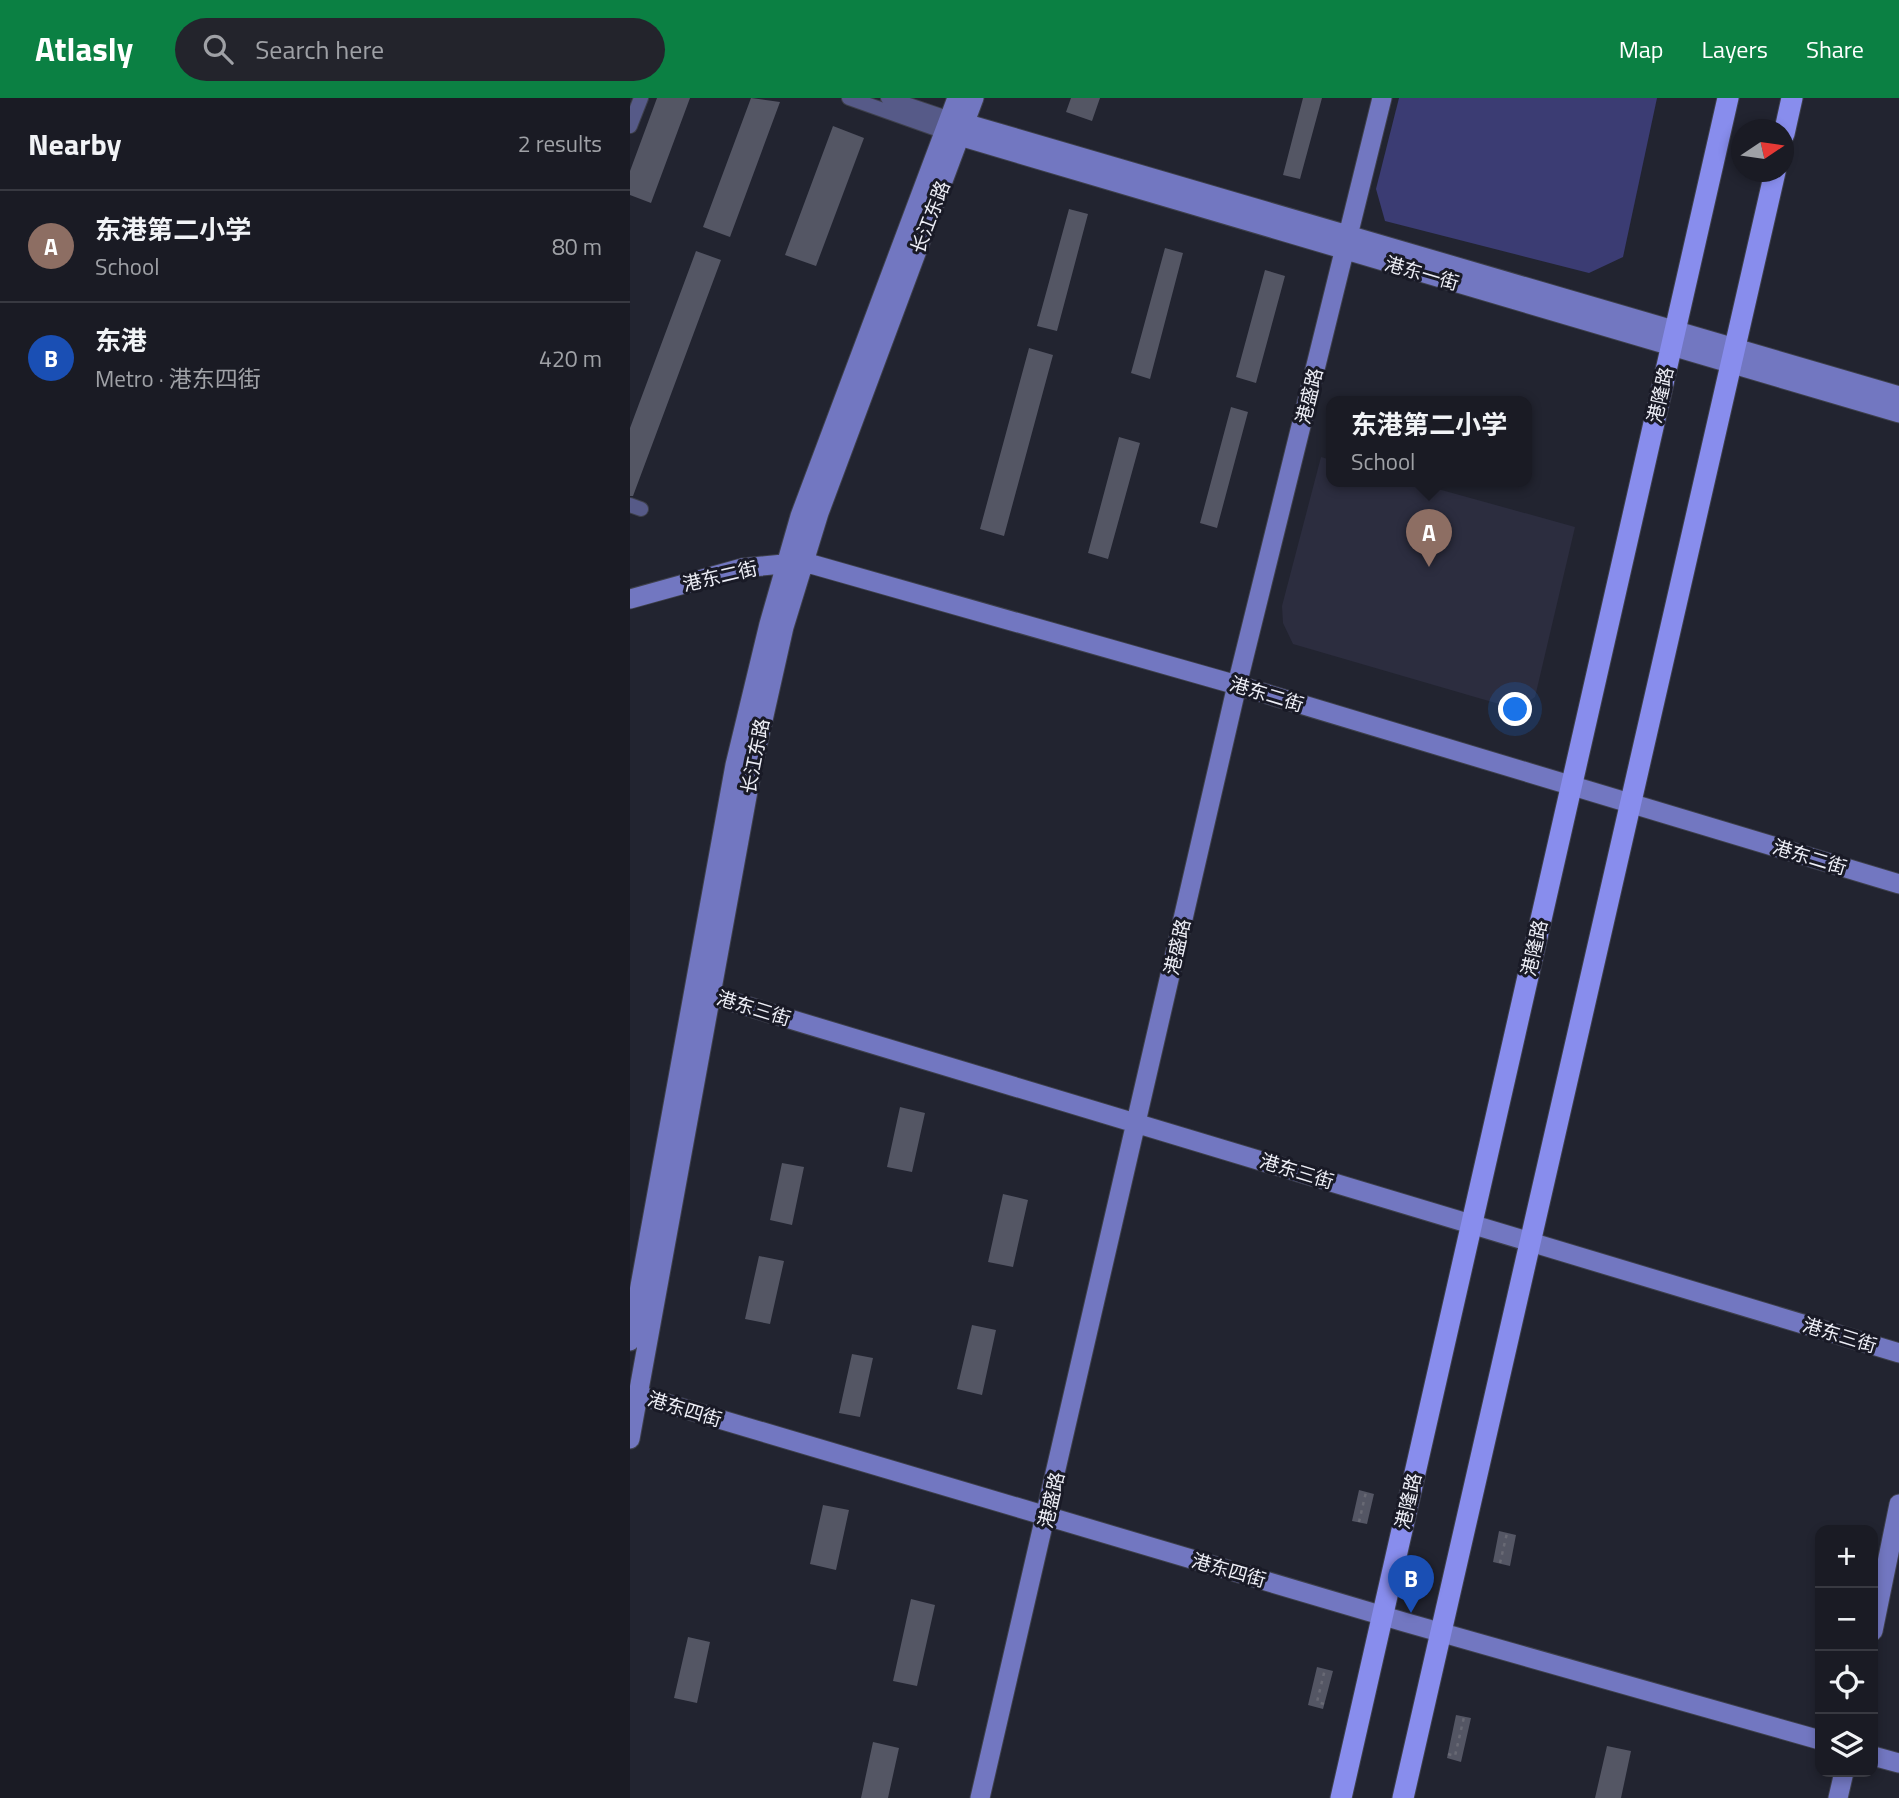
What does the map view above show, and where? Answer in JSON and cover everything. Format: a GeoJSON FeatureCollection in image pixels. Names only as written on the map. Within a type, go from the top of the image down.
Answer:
{"type":"FeatureCollection","features":[{"type":"Feature","properties":{"kind":"main road","name":"港隆路"},"geometry":{"type":"LineString","coordinates":[[1341,1798],[1728,98]]}},
{"type":"Feature","properties":{"kind":"main road"},"geometry":{"type":"LineString","coordinates":[[1787,119],[1792,98]]}},
{"type":"Feature","properties":{"kind":"main road"},"geometry":{"type":"LineString","coordinates":[[1403,1798],[1773,182]]}},
{"type":"Feature","properties":{"kind":"street"},"geometry":{"type":"LineString","coordinates":[[630,126],[641,98]]}},
{"type":"Feature","properties":{"kind":"street"},"geometry":{"type":"LineString","coordinates":[[849,98],[955,128]]}},
{"type":"Feature","properties":{"kind":"street"},"geometry":{"type":"LineString","coordinates":[[888,98],[955,128]]}},
{"type":"Feature","properties":{"kind":"street","name":"长江东路"},"geometry":{"type":"LineString","coordinates":[[955,128],[957,98]]}},
{"type":"Feature","properties":{"kind":"street","name":"长江东路"},"geometry":{"type":"LineString","coordinates":[[630,1341],[795,563],[818,513],[955,128],[975,98]]}},
{"type":"Feature","properties":{"kind":"street","name":"港盛路"},"geometry":{"type":"LineString","coordinates":[[980,1798],[1237,685],[1382,98]]}},
{"type":"Feature","properties":{"kind":"street","name":"港东一街"},"geometry":{"type":"LineString","coordinates":[[955,128],[1733,356],[1899,413]]}},
{"type":"Feature","properties":{"kind":"street","name":"港东一街"},"geometry":{"type":"LineString","coordinates":[[1733,356],[1899,396]]}},
{"type":"Feature","properties":{"kind":"street","name":"港东二街"},"geometry":{"type":"LineString","coordinates":[[630,598],[742,568],[795,563],[1237,685],[1899,884]]}},
{"type":"Feature","properties":{"kind":"street","name":"长江东路"},"geometry":{"type":"LineString","coordinates":[[630,1439],[634,1393],[703,992]]}},
{"type":"Feature","properties":{"kind":"street","name":"港东三街"},"geometry":{"type":"LineString","coordinates":[[703,992],[1899,1353]]}},
{"type":"Feature","properties":{"kind":"street","name":"港东四街"},"geometry":{"type":"LineString","coordinates":[[634,1393],[1441,1633],[1815,1739]]}},
{"type":"Feature","properties":{"kind":"street"},"geometry":{"type":"LineString","coordinates":[[1878,1607],[1899,1504]]}},
{"type":"Feature","properties":{"kind":"street"},"geometry":{"type":"LineString","coordinates":[[1878,1757],[1899,1763]]}},
{"type":"Feature","properties":{"kind":"street"},"geometry":{"type":"LineString","coordinates":[[1838,1798],[1843,1777]]}},
{"type":"Feature","properties":{"kind":"path"},"geometry":{"type":"LineString","coordinates":[[1359,1522],[1367,1492]]}},
{"type":"Feature","properties":{"kind":"path"},"geometry":{"type":"LineString","coordinates":[[1500,1563],[1507,1533]]}},
{"type":"Feature","properties":{"kind":"path"},"geometry":{"type":"LineString","coordinates":[[1324,1704],[1317,1702],[1325,1669]]}},
{"type":"Feature","properties":{"kind":"path"},"geometry":{"type":"LineString","coordinates":[[1448,1754],[1455,1756],[1464,1717]]}},
{"type":"Feature","properties":{"kind":"shaded area"},"geometry":{"type":"Polygon","coordinates":[[[1399,98],[1657,98],[1623,257],[1589,273],[1385,221],[1376,189],[1399,98]]]}},
{"type":"Feature","properties":{"kind":"shaded area"},"geometry":{"type":"Polygon","coordinates":[[[1321,457],[1326,458],[1326,487],[1431,487],[1575,527],[1535,697],[1522,706],[1506,706],[1293,644],[1283,623],[1282,606],[1321,457]]]}},
{"type":"Feature","properties":{"kind":"building"},"geometry":{"type":"Polygon","coordinates":[[[657,98],[690,98],[651,203],[630,195],[630,171],[657,98]]]}},
{"type":"Feature","properties":{"kind":"building"},"geometry":{"type":"Polygon","coordinates":[[[751,98],[780,102],[730,237],[703,227],[751,98]]]}},
{"type":"Feature","properties":{"kind":"building"},"geometry":{"type":"Polygon","coordinates":[[[1071,98],[1100,98],[1092,121],[1066,112],[1071,98]]]}},
{"type":"Feature","properties":{"kind":"building"},"geometry":{"type":"Polygon","coordinates":[[[1303,98],[1322,98],[1300,179],[1283,175],[1303,98]]]}},
{"type":"Feature","properties":{"kind":"building"},"geometry":{"type":"Polygon","coordinates":[[[833,126],[864,138],[816,266],[785,255],[833,126]]]}},
{"type":"Feature","properties":{"kind":"building"},"geometry":{"type":"Polygon","coordinates":[[[1069,209],[1088,214],[1057,331],[1037,326],[1069,209]]]}},
{"type":"Feature","properties":{"kind":"building"},"geometry":{"type":"Polygon","coordinates":[[[1165,248],[1183,253],[1150,379],[1131,373],[1165,248]]]}},
{"type":"Feature","properties":{"kind":"building"},"geometry":{"type":"Polygon","coordinates":[[[696,251],[721,260],[633,496],[630,496],[630,428],[696,251]]]}},
{"type":"Feature","properties":{"kind":"building"},"geometry":{"type":"Polygon","coordinates":[[[1265,270],[1285,276],[1256,383],[1236,377],[1265,270]]]}},
{"type":"Feature","properties":{"kind":"building"},"geometry":{"type":"Polygon","coordinates":[[[1029,348],[1053,355],[1004,536],[980,529],[1029,348]]]}},
{"type":"Feature","properties":{"kind":"building"},"geometry":{"type":"Polygon","coordinates":[[[1231,407],[1248,412],[1217,528],[1200,523],[1231,407]]]}},
{"type":"Feature","properties":{"kind":"building"},"geometry":{"type":"Polygon","coordinates":[[[1119,437],[1140,443],[1108,559],[1088,553],[1119,437]]]}},
{"type":"Feature","properties":{"kind":"building"},"geometry":{"type":"Polygon","coordinates":[[[900,1107],[925,1113],[912,1172],[887,1167],[900,1107]]]}},
{"type":"Feature","properties":{"kind":"building"},"geometry":{"type":"Polygon","coordinates":[[[782,1163],[804,1167],[792,1225],[770,1220],[782,1163]]]}},
{"type":"Feature","properties":{"kind":"building"},"geometry":{"type":"Polygon","coordinates":[[[1003,1194],[1028,1200],[1013,1267],[988,1262],[1003,1194]]]}},
{"type":"Feature","properties":{"kind":"building"},"geometry":{"type":"Polygon","coordinates":[[[759,1256],[784,1261],[770,1324],[745,1319],[759,1256]]]}},
{"type":"Feature","properties":{"kind":"building"},"geometry":{"type":"Polygon","coordinates":[[[972,1325],[996,1330],[982,1395],[957,1389],[972,1325]]]}},
{"type":"Feature","properties":{"kind":"building"},"geometry":{"type":"Polygon","coordinates":[[[852,1354],[873,1358],[860,1417],[839,1413],[852,1354]]]}},
{"type":"Feature","properties":{"kind":"building"},"geometry":{"type":"Polygon","coordinates":[[[1359,1490],[1374,1494],[1367,1524],[1352,1521],[1359,1490]]]}},
{"type":"Feature","properties":{"kind":"building"},"geometry":{"type":"Polygon","coordinates":[[[823,1505],[849,1510],[836,1570],[810,1564],[823,1505]]]}},
{"type":"Feature","properties":{"kind":"building"},"geometry":{"type":"Polygon","coordinates":[[[1499,1531],[1516,1535],[1510,1566],[1493,1562],[1499,1531]]]}},
{"type":"Feature","properties":{"kind":"building"},"geometry":{"type":"Polygon","coordinates":[[[911,1599],[935,1605],[917,1686],[893,1681],[911,1599]]]}},
{"type":"Feature","properties":{"kind":"building"},"geometry":{"type":"Polygon","coordinates":[[[688,1637],[710,1642],[697,1703],[674,1698],[688,1637]]]}},
{"type":"Feature","properties":{"kind":"building"},"geometry":{"type":"Polygon","coordinates":[[[1317,1667],[1333,1671],[1323,1709],[1308,1705],[1317,1667]]]}},
{"type":"Feature","properties":{"kind":"building"},"geometry":{"type":"Polygon","coordinates":[[[1456,1715],[1471,1718],[1461,1762],[1447,1758],[1456,1715]]]}},
{"type":"Feature","properties":{"kind":"building"},"geometry":{"type":"Polygon","coordinates":[[[873,1742],[899,1748],[888,1798],[861,1798],[873,1742]]]}},
{"type":"Feature","properties":{"kind":"building"},"geometry":{"type":"Polygon","coordinates":[[[1607,1746],[1631,1751],[1621,1798],[1595,1798],[1607,1746]]]}},
{"type":"Feature","properties":{"kind":"place","name":"东港第二小学"},"geometry":{"type":"Point","coordinates":[1429,567]}},
{"type":"Feature","properties":{"kind":"place","name":"东港"},"geometry":{"type":"Point","coordinates":[1411,1613]}}]}
